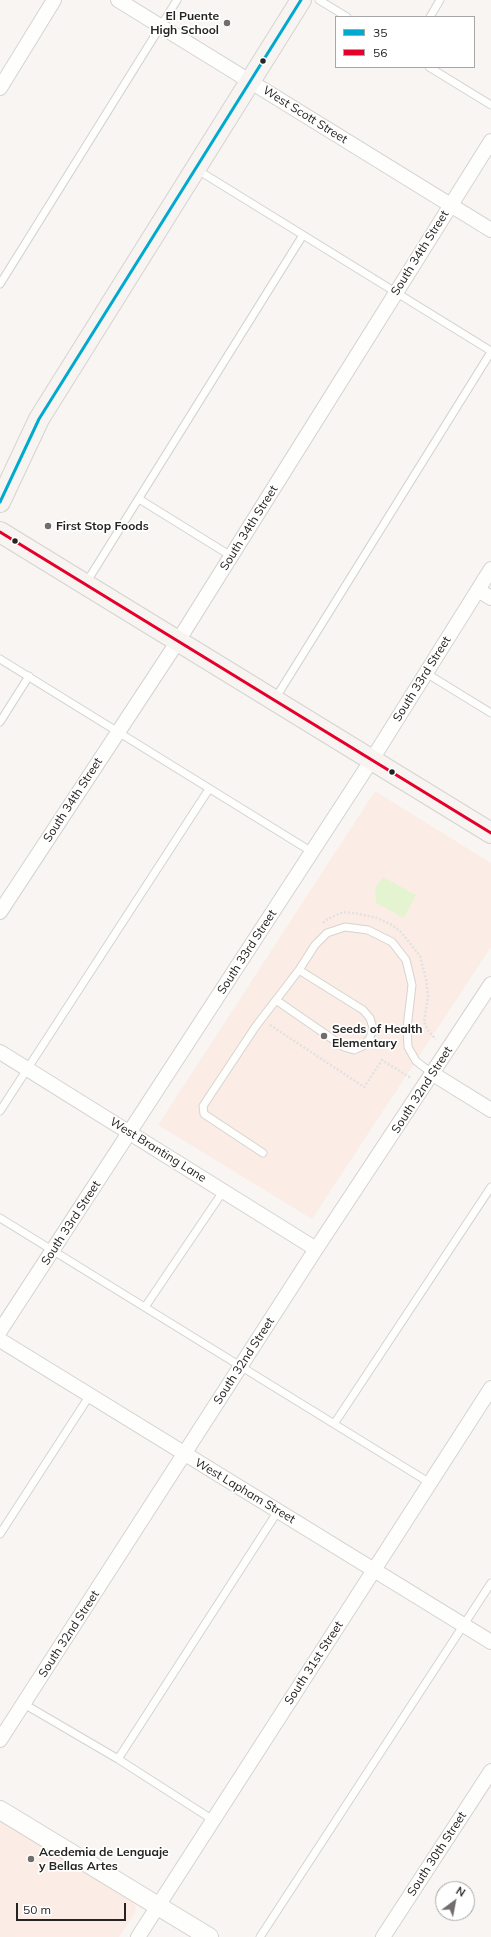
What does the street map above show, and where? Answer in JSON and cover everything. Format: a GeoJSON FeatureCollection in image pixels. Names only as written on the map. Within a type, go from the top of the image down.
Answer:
{"type":"FeatureCollection","features":[{"type":"Feature","properties":{"kind":"main road"},"geometry":{"type":"LineString","coordinates":[[0,502],[39,419],[194,168],[251,82],[301,0]]}},
{"type":"Feature","properties":{"kind":"main road"},"geometry":{"type":"LineString","coordinates":[[0,532],[371,761],[491,833]]}},
{"type":"Feature","properties":{"kind":"street"},"geometry":{"type":"LineString","coordinates":[[0,88],[54,0]]}},
{"type":"Feature","properties":{"kind":"street","name":"West Scott Street"},"geometry":{"type":"LineString","coordinates":[[118,0],[491,230]]}},
{"type":"Feature","properties":{"kind":"street","name":"South 34th Street"},"geometry":{"type":"LineString","coordinates":[[0,912],[178,641],[491,141]]}},
{"type":"Feature","properties":{"kind":"street","name":"South 33rd Street"},"geometry":{"type":"LineString","coordinates":[[0,1332],[371,761],[491,569]]}},
{"type":"Feature","properties":{"kind":"street"},"geometry":{"type":"LineString","coordinates":[[478,590],[491,598]]}},
{"type":"Feature","properties":{"kind":"street","name":"South 32nd Street"},"geometry":{"type":"LineString","coordinates":[[0,1740],[316,1249],[491,984]]}},
{"type":"Feature","properties":{"kind":"street","name":"West Branting Lane"},"geometry":{"type":"LineString","coordinates":[[0,1052],[224,1190],[316,1249]]}},
{"type":"Feature","properties":{"kind":"street"},"geometry":{"type":"LineString","coordinates":[[433,1074],[491,1110]]}},
{"type":"Feature","properties":{"kind":"street","name":"West Lapham Street"},"geometry":{"type":"LineString","coordinates":[[0,1340],[491,1642]]}},
{"type":"Feature","properties":{"kind":"street","name":"South 31st Street"},"geometry":{"type":"LineString","coordinates":[[138,1937],[491,1388]]}},
{"type":"Feature","properties":{"kind":"street","name":"South 30th Street"},"geometry":{"type":"LineString","coordinates":[[383,1937],[491,1771]]}},
{"type":"Feature","properties":{"kind":"street"},"geometry":{"type":"LineString","coordinates":[[0,1810],[209,1937]]}},
{"type":"Feature","properties":{"kind":"lane"},"geometry":{"type":"LineString","coordinates":[[0,284],[177,0]]}},
{"type":"Feature","properties":{"kind":"lane"},"geometry":{"type":"LineString","coordinates":[[319,0],[345,16]]}},
{"type":"Feature","properties":{"kind":"lane"},"geometry":{"type":"LineString","coordinates":[[431,16],[440,0]]}},
{"type":"Feature","properties":{"kind":"lane"},"geometry":{"type":"LineString","coordinates":[[431,68],[491,105]]}},
{"type":"Feature","properties":{"kind":"lane"},"geometry":{"type":"LineString","coordinates":[[194,168],[491,352],[274,701]]}},
{"type":"Feature","properties":{"kind":"lane"},"geometry":{"type":"LineString","coordinates":[[85,585],[303,236]]}},
{"type":"Feature","properties":{"kind":"lane"},"geometry":{"type":"LineString","coordinates":[[139,498],[231,556]]}},
{"type":"Feature","properties":{"kind":"lane"},"geometry":{"type":"LineString","coordinates":[[0,659],[312,852]]}},
{"type":"Feature","properties":{"kind":"lane"},"geometry":{"type":"LineString","coordinates":[[426,673],[491,713]]}},
{"type":"Feature","properties":{"kind":"lane"},"geometry":{"type":"LineString","coordinates":[[0,722],[29,676]]}},
{"type":"Feature","properties":{"kind":"lane"},"geometry":{"type":"LineString","coordinates":[[0,1111],[210,789]]}},
{"type":"Feature","properties":{"kind":"lane"},"geometry":{"type":"LineString","coordinates":[[263,1154],[204,1114],[203,1106],[256,1026],[299,970],[315,945],[327,933],[345,927],[368,930],[392,942],[406,960],[412,985],[407,1028],[408,1047],[416,1061],[433,1074]]}},
{"type":"Feature","properties":{"kind":"lane"},"geometry":{"type":"LineString","coordinates":[[276,1000],[344,1046],[354,1050],[363,1046],[370,1038],[373,1028],[370,1018],[362,1010],[299,970]]}},
{"type":"Feature","properties":{"kind":"lane"},"geometry":{"type":"LineString","coordinates":[[334,1424],[491,1187]]}},
{"type":"Feature","properties":{"kind":"lane"},"geometry":{"type":"LineString","coordinates":[[145,1307],[224,1190]]}},
{"type":"Feature","properties":{"kind":"lane"},"geometry":{"type":"LineString","coordinates":[[0,1218],[430,1483]]}},
{"type":"Feature","properties":{"kind":"lane"},"geometry":{"type":"LineString","coordinates":[[0,1534],[90,1395]]}},
{"type":"Feature","properties":{"kind":"lane"},"geometry":{"type":"LineString","coordinates":[[118,1759],[278,1511]]}},
{"type":"Feature","properties":{"kind":"lane"},"geometry":{"type":"LineString","coordinates":[[260,1937],[491,1583]]}},
{"type":"Feature","properties":{"kind":"lane"},"geometry":{"type":"LineString","coordinates":[[24,1704],[118,1759],[214,1820]]}},
{"type":"Feature","properties":{"kind":"path"},"geometry":{"type":"LineString","coordinates":[[267,1028],[269,1024],[364,1087],[382,1060],[411,1078]]}},
{"type":"Feature","properties":{"kind":"shaded area","name":"Seeds of Health Elementary"},"geometry":{"type":"Polygon","coordinates":[[[375,791],[491,863],[491,947],[312,1219],[158,1125],[375,791]]]}},
{"type":"Feature","properties":{"kind":"shaded area","name":"Acedemia de Lenguaje y Bellas Artes"},"geometry":{"type":"Polygon","coordinates":[[[0,1821],[133,1901],[136,1907],[134,1914],[119,1937],[0,1937],[0,1821]]]}},
{"type":"Feature","properties":{"kind":"green space"},"geometry":{"type":"Polygon","coordinates":[[[383,877],[416,895],[404,918],[376,903],[375,888],[383,877]]]}},
{"type":"Feature","properties":{"kind":"transit line","name":"35"},"geometry":{"type":"LineString","coordinates":[[0,502],[39,419],[301,0]]}},
{"type":"Feature","properties":{"kind":"transit line","name":"56"},"geometry":{"type":"LineString","coordinates":[[0,532],[491,833]]}},
{"type":"Feature","properties":{"kind":"place","name":"El Puente High School"},"geometry":{"type":"Point","coordinates":[227,23]}},
{"type":"Feature","properties":{"kind":"place","name":"First Stop Foods"},"geometry":{"type":"Point","coordinates":[48,526]}},
{"type":"Feature","properties":{"kind":"place","name":"Seeds of Health Elementary"},"geometry":{"type":"Point","coordinates":[324,1036]}},
{"type":"Feature","properties":{"kind":"place","name":"Acedemia de Lenguaje y Bellas Artes"},"geometry":{"type":"Point","coordinates":[31,1859]}}]}
